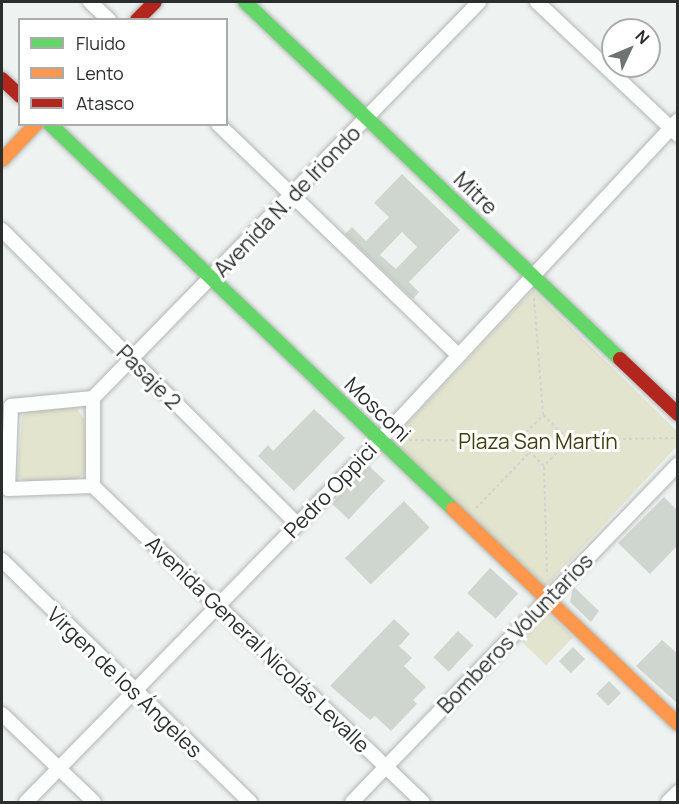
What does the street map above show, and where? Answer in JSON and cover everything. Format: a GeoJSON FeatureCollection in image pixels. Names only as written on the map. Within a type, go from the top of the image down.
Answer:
{"type":"FeatureCollection","features":[{"type":"Feature","properties":{"kind":"street"},"geometry":{"type":"LineString","coordinates":[[90,2],[107,18]]}},
{"type":"Feature","properties":{"kind":"street"},"geometry":{"type":"LineString","coordinates":[[139,18],[155,2]]}},
{"type":"Feature","properties":{"kind":"street","name":"Mitre"},"geometry":{"type":"LineString","coordinates":[[245,2],[678,414]]}},
{"type":"Feature","properties":{"kind":"street","name":"Avenida N. de Iriondo"},"geometry":{"type":"LineString","coordinates":[[93,398],[212,279],[479,2]]}},
{"type":"Feature","properties":{"kind":"street"},"geometry":{"type":"LineString","coordinates":[[537,2],[675,128]]}},
{"type":"Feature","properties":{"kind":"street"},"geometry":{"type":"LineString","coordinates":[[2,79],[18,94]]}},
{"type":"Feature","properties":{"kind":"street"},"geometry":{"type":"LineString","coordinates":[[2,160],[34,126]]}},
{"type":"Feature","properties":{"kind":"street","name":"Mosconi"},"geometry":{"type":"LineString","coordinates":[[52,126],[678,724]]}},
{"type":"Feature","properties":{"kind":"street"},"geometry":{"type":"LineString","coordinates":[[220,126],[458,355]]}},
{"type":"Feature","properties":{"kind":"street","name":"Pedro Oppici"},"geometry":{"type":"LineString","coordinates":[[26,802],[133,690],[380,440],[532,275],[675,128]]}},
{"type":"Feature","properties":{"kind":"street","name":"Pasaje 2"},"geometry":{"type":"LineString","coordinates":[[2,230],[297,524]]}},
{"type":"Feature","properties":{"kind":"street"},"geometry":{"type":"LineString","coordinates":[[93,398],[93,486],[5,492],[6,401],[93,398]]}},
{"type":"Feature","properties":{"kind":"street","name":"Bomberos Voluntarios"},"geometry":{"type":"LineString","coordinates":[[352,802],[678,464]]}},
{"type":"Feature","properties":{"kind":"street","name":"Avenida General Nicolás Levalle"},"geometry":{"type":"LineString","coordinates":[[93,486],[423,802]]}},
{"type":"Feature","properties":{"kind":"street","name":"Virgen de los Ángeles"},"geometry":{"type":"LineString","coordinates":[[2,560],[250,802]]}},
{"type":"Feature","properties":{"kind":"street"},"geometry":{"type":"LineString","coordinates":[[2,714],[94,802]]}},
{"type":"Feature","properties":{"kind":"street"},"geometry":{"type":"LineString","coordinates":[[668,802],[678,792]]}},
{"type":"Feature","properties":{"kind":"path"},"geometry":{"type":"LineString","coordinates":[[532,275],[543,415],[569,440],[678,438]]}},
{"type":"Feature","properties":{"kind":"path"},"geometry":{"type":"LineString","coordinates":[[518,441],[543,415]]}},
{"type":"Feature","properties":{"kind":"path"},"geometry":{"type":"LineString","coordinates":[[380,440],[518,441],[544,466],[547,577]]}},
{"type":"Feature","properties":{"kind":"path"},"geometry":{"type":"LineString","coordinates":[[544,466],[569,440]]}},
{"type":"Feature","properties":{"kind":"path"},"geometry":{"type":"LineString","coordinates":[[464,520],[530,452]]}},
{"type":"Feature","properties":{"kind":"green space","name":"Plaza San Martín"},"geometry":{"type":"Polygon","coordinates":[[[533,290],[678,432],[677,446],[543,590],[388,444],[533,290]]]}},
{"type":"Feature","properties":{"kind":"green space"},"geometry":{"type":"Polygon","coordinates":[[[76,407],[84,419],[88,472],[73,481],[26,481],[17,477],[22,416],[27,412],[76,407]]]}},
{"type":"Feature","properties":{"kind":"green space"},"geometry":{"type":"Polygon","coordinates":[[[548,613],[573,637],[546,665],[521,641],[548,613]]]}},
{"type":"Feature","properties":{"kind":"building"},"geometry":{"type":"Polygon","coordinates":[[[402,174],[460,230],[409,282],[419,292],[413,299],[345,234],[352,227],[366,241],[389,217],[374,203],[402,174]],[[402,232],[380,255],[396,269],[417,247],[402,232]]]}},
{"type":"Feature","properties":{"kind":"building"},"geometry":{"type":"Polygon","coordinates":[[[314,409],[345,438],[294,491],[258,456],[268,445],[273,451],[314,409]]]}},
{"type":"Feature","properties":{"kind":"building"},"geometry":{"type":"Polygon","coordinates":[[[368,465],[385,481],[349,519],[332,504],[368,465]]]}},
{"type":"Feature","properties":{"kind":"building"},"geometry":{"type":"Polygon","coordinates":[[[664,497],[678,511],[678,545],[650,574],[618,543],[664,497]]]}},
{"type":"Feature","properties":{"kind":"building"},"geometry":{"type":"Polygon","coordinates":[[[404,501],[430,528],[371,585],[345,558],[404,501]]]}},
{"type":"Feature","properties":{"kind":"building"},"geometry":{"type":"Polygon","coordinates":[[[490,568],[518,593],[495,619],[467,593],[490,568]]]}},
{"type":"Feature","properties":{"kind":"building"},"geometry":{"type":"Polygon","coordinates":[[[573,586],[599,611],[591,622],[570,602],[573,586]]]}},
{"type":"Feature","properties":{"kind":"building"},"geometry":{"type":"Polygon","coordinates":[[[394,619],[410,634],[399,646],[412,658],[404,666],[426,687],[413,700],[417,704],[391,731],[375,716],[370,720],[330,686],[394,619]]]}},
{"type":"Feature","properties":{"kind":"building"},"geometry":{"type":"Polygon","coordinates":[[[458,631],[473,645],[449,672],[433,657],[458,631]]]}},
{"type":"Feature","properties":{"kind":"building"},"geometry":{"type":"Polygon","coordinates":[[[662,640],[678,654],[678,704],[636,666],[662,640]]]}},
{"type":"Feature","properties":{"kind":"building"},"geometry":{"type":"Polygon","coordinates":[[[573,647],[585,659],[571,673],[559,661],[573,647]]]}},
{"type":"Feature","properties":{"kind":"building"},"geometry":{"type":"Polygon","coordinates":[[[609,681],[621,693],[608,706],[596,694],[609,681]]]}},
{"type":"Feature","properties":{"kind":"traffic: fast"},"geometry":{"type":"LineString","coordinates":[[245,2],[620,359]]}},
{"type":"Feature","properties":{"kind":"traffic: fast"},"geometry":{"type":"LineString","coordinates":[[52,126],[453,509]]}},
{"type":"Feature","properties":{"kind":"traffic: slow"},"geometry":{"type":"LineString","coordinates":[[2,160],[34,126]]}},
{"type":"Feature","properties":{"kind":"traffic: slow"},"geometry":{"type":"LineString","coordinates":[[453,509],[678,724]]}},
{"type":"Feature","properties":{"kind":"traffic: jam"},"geometry":{"type":"LineString","coordinates":[[139,18],[155,2]]}},
{"type":"Feature","properties":{"kind":"traffic: jam"},"geometry":{"type":"LineString","coordinates":[[2,79],[18,94]]}},
{"type":"Feature","properties":{"kind":"traffic: jam"},"geometry":{"type":"LineString","coordinates":[[620,359],[678,414]]}}]}
